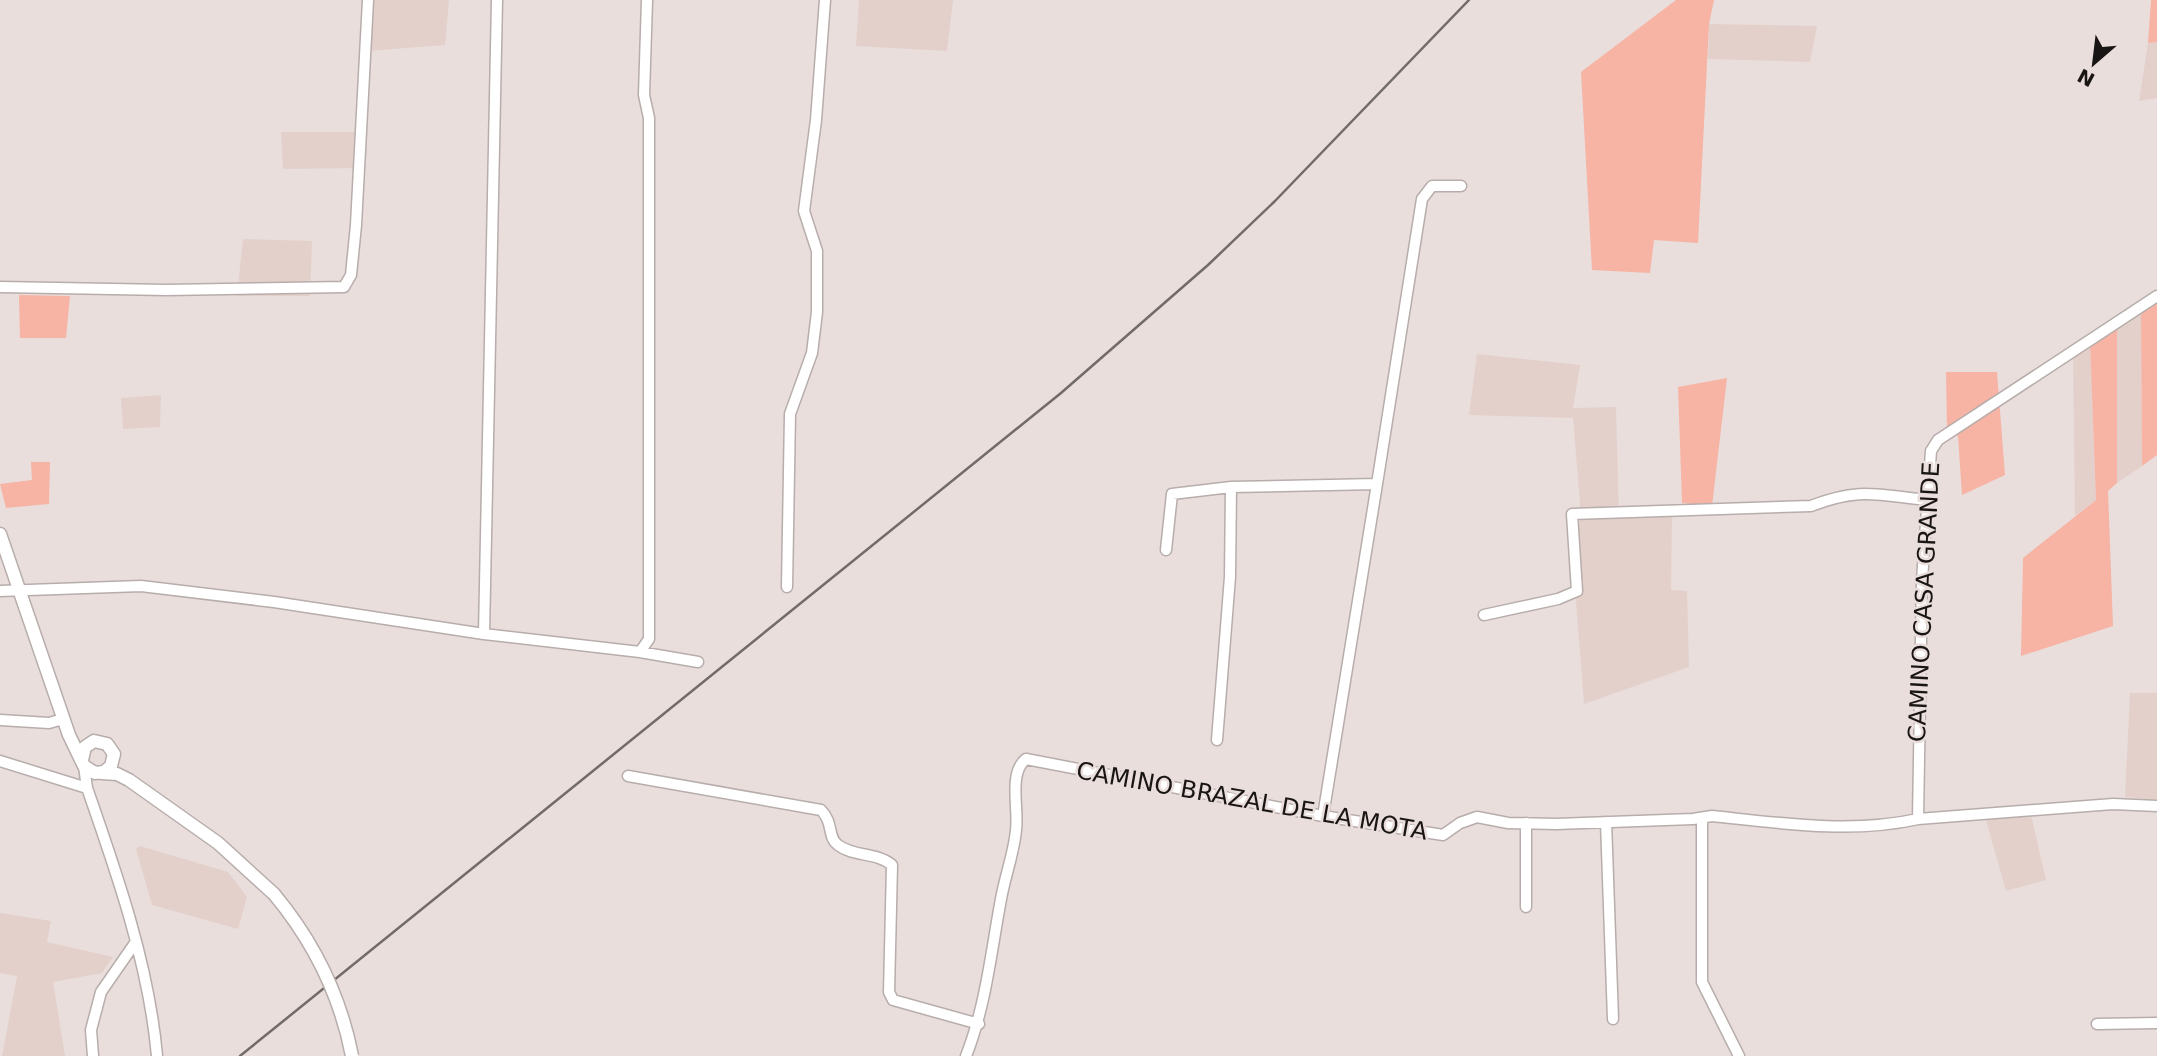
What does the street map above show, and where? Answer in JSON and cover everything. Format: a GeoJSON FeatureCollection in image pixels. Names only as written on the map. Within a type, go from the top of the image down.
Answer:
{"type":"FeatureCollection","features":[{"type":"Feature","properties":{"kind":"street"},"geometry":{"type":"LineString","coordinates":[[0,287],[344,287],[351,275],[356,225],[368,0]]}},
{"type":"Feature","properties":{"kind":"street"},"geometry":{"type":"LineString","coordinates":[[484,634],[497,0]]}},
{"type":"Feature","properties":{"kind":"street"},"geometry":{"type":"LineString","coordinates":[[640,652],[649,639],[650,612],[649,146],[644,95],[647,0]]}},
{"type":"Feature","properties":{"kind":"street"},"geometry":{"type":"LineString","coordinates":[[787,587],[790,414],[812,353],[817,313],[817,251],[804,211],[816,120],[825,0]]}},
{"type":"Feature","properties":{"kind":"street"},"geometry":{"type":"LineString","coordinates":[[1323,816],[1422,199],[1432,187],[1461,186]]}},
{"type":"Feature","properties":{"kind":"street","name":"CAMINO CASA GRANDE"},"geometry":{"type":"LineString","coordinates":[[1918,819],[1919,656],[1931,451],[1938,440],[2157,296]]}},
{"type":"Feature","properties":{"kind":"street"},"geometry":{"type":"LineString","coordinates":[[1166,550],[1171,494],[1231,487],[1377,484]]}},
{"type":"Feature","properties":{"kind":"street"},"geometry":{"type":"LineString","coordinates":[[1217,740],[1230,577],[1231,487]]}},
{"type":"Feature","properties":{"kind":"street"},"geometry":{"type":"LineString","coordinates":[[1484,615],[1558,599],[1577,591],[1572,514],[1811,506],[1836,496],[1870,491],[1927,500]]}},
{"type":"Feature","properties":{"kind":"street"},"geometry":{"type":"LineString","coordinates":[[0,534],[69,735],[90,768],[129,780],[218,844],[274,894],[301,930],[324,968],[337,998],[352,1056]]}},
{"type":"Feature","properties":{"kind":"street"},"geometry":{"type":"LineString","coordinates":[[0,592],[141,586],[274,602],[484,634],[640,652],[698,662]]}},
{"type":"Feature","properties":{"kind":"street"},"geometry":{"type":"LineString","coordinates":[[0,720],[50,723],[63,719]]}},
{"type":"Feature","properties":{"kind":"street"},"geometry":{"type":"LineString","coordinates":[[69,735],[79,741],[107,744],[129,780]]}},
{"type":"Feature","properties":{"kind":"street"},"geometry":{"type":"LineString","coordinates":[[91,742],[83,750],[90,768],[88,788],[135,943],[155,1033],[157,1056]]}},
{"type":"Feature","properties":{"kind":"street"},"geometry":{"type":"LineString","coordinates":[[90,768],[111,766],[114,758]]}},
{"type":"Feature","properties":{"kind":"street","name":"CAMINO BRAZAL DE LA MOTA"},"geometry":{"type":"LineString","coordinates":[[966,1056],[979,1024],[1001,896],[1016,836],[1019,811],[1015,775],[1018,765],[1026,759],[1323,816],[1443,835],[1460,823],[1477,817],[1526,823],[1712,816],[1840,826],[1891,825],[1918,819],[2113,804],[2157,806]]}},
{"type":"Feature","properties":{"kind":"street"},"geometry":{"type":"LineString","coordinates":[[0,761],[88,788]]}},
{"type":"Feature","properties":{"kind":"street"},"geometry":{"type":"LineString","coordinates":[[628,776],[821,810],[829,818],[832,839],[840,847],[884,859],[892,865],[889,992],[894,1000],[979,1024]]}},
{"type":"Feature","properties":{"kind":"street"},"geometry":{"type":"LineString","coordinates":[[1702,818],[1702,982],[1739,1056]]}},
{"type":"Feature","properties":{"kind":"street"},"geometry":{"type":"LineString","coordinates":[[1606,822],[1613,1019]]}},
{"type":"Feature","properties":{"kind":"street"},"geometry":{"type":"LineString","coordinates":[[1526,823],[1526,907]]}},
{"type":"Feature","properties":{"kind":"street"},"geometry":{"type":"LineString","coordinates":[[93,1056],[91,1030],[101,992],[135,943]]}},
{"type":"Feature","properties":{"kind":"street"},"geometry":{"type":"LineString","coordinates":[[2097,1024],[2157,1023]]}},
{"type":"Feature","properties":{"kind":"shaded area"},"geometry":{"type":"Polygon","coordinates":[[[373,0],[449,0],[445,45],[368,51],[373,0]]]}},
{"type":"Feature","properties":{"kind":"shaded area"},"geometry":{"type":"Polygon","coordinates":[[[859,0],[953,0],[947,51],[856,46],[859,0]]]}},
{"type":"Feature","properties":{"kind":"shaded area"},"geometry":{"type":"Polygon","coordinates":[[[1676,0],[1714,0],[1709,24],[1698,243],[1654,240],[1650,273],[1592,270],[1581,72],[1676,0]]]}},
{"type":"Feature","properties":{"kind":"shaded area"},"geometry":{"type":"Polygon","coordinates":[[[2151,0],[2157,0],[2157,42],[2148,43],[2151,0]]]}},
{"type":"Feature","properties":{"kind":"shaded area"},"geometry":{"type":"Polygon","coordinates":[[[1709,24],[1817,26],[1810,62],[1708,59],[1709,24]]]}},
{"type":"Feature","properties":{"kind":"shaded area"},"geometry":{"type":"Polygon","coordinates":[[[2157,42],[2157,98],[2139,101],[2148,43],[2157,42]]]}},
{"type":"Feature","properties":{"kind":"shaded area"},"geometry":{"type":"Polygon","coordinates":[[[281,132],[356,132],[353,150],[367,149],[364,168],[283,169],[281,132]]]}},
{"type":"Feature","properties":{"kind":"shaded area"},"geometry":{"type":"Polygon","coordinates":[[[243,239],[312,241],[310,296],[237,296],[243,239]]]}},
{"type":"Feature","properties":{"kind":"shaded area"},"geometry":{"type":"Polygon","coordinates":[[[19,295],[70,296],[66,338],[20,338],[19,295]]]}},
{"type":"Feature","properties":{"kind":"shaded area"},"geometry":{"type":"Polygon","coordinates":[[[2157,300],[2157,455],[2142,466],[2141,312],[2157,300]]]}},
{"type":"Feature","properties":{"kind":"shaded area"},"geometry":{"type":"Polygon","coordinates":[[[2141,312],[2142,466],[2117,483],[2117,328],[2141,312]]]}},
{"type":"Feature","properties":{"kind":"shaded area"},"geometry":{"type":"Polygon","coordinates":[[[2117,328],[2117,483],[2108,491],[2113,626],[2021,656],[2023,558],[2096,500],[2090,343],[2117,328]]]}},
{"type":"Feature","properties":{"kind":"shaded area"},"geometry":{"type":"Polygon","coordinates":[[[2090,343],[2096,500],[2075,516],[2073,355],[2090,343]]]}},
{"type":"Feature","properties":{"kind":"shaded area"},"geometry":{"type":"Polygon","coordinates":[[[1477,354],[1580,365],[1573,408],[1616,407],[1619,517],[1672,516],[1671,590],[1687,591],[1689,667],[1584,704],[1576,601],[1580,503],[1573,418],[1469,415],[1477,354]]]}},
{"type":"Feature","properties":{"kind":"shaded area"},"geometry":{"type":"Polygon","coordinates":[[[1946,372],[1997,372],[2005,475],[1962,495],[1958,436],[1947,429],[1946,372]]]}},
{"type":"Feature","properties":{"kind":"shaded area"},"geometry":{"type":"Polygon","coordinates":[[[1727,378],[1712,506],[1682,503],[1678,387],[1727,378]]]}},
{"type":"Feature","properties":{"kind":"shaded area"},"geometry":{"type":"Polygon","coordinates":[[[161,395],[160,427],[123,429],[121,398],[161,395]]]}},
{"type":"Feature","properties":{"kind":"shaded area"},"geometry":{"type":"Polygon","coordinates":[[[31,462],[50,462],[49,504],[6,508],[0,484],[32,480],[31,462]]]}},
{"type":"Feature","properties":{"kind":"shaded area"},"geometry":{"type":"Polygon","coordinates":[[[2130,693],[2157,693],[2157,800],[2125,797],[2130,693]]]}},
{"type":"Feature","properties":{"kind":"shaded area"},"geometry":{"type":"Polygon","coordinates":[[[2031,815],[2046,880],[2006,891],[1986,820],[2031,815]]]}},
{"type":"Feature","properties":{"kind":"shaded area"},"geometry":{"type":"Polygon","coordinates":[[[140,846],[228,872],[247,897],[238,929],[152,905],[136,849],[140,846]]]}},
{"type":"Feature","properties":{"kind":"shaded area"},"geometry":{"type":"Polygon","coordinates":[[[0,913],[51,921],[47,942],[113,957],[102,973],[53,982],[65,1056],[2,1056],[17,976],[0,973],[0,913]]]}},
{"type":"Feature","properties":{"kind":"railway"},"geometry":{"type":"LineString","coordinates":[[240,1056],[1061,393],[1208,265],[1275,201],[1469,0]]}}]}
